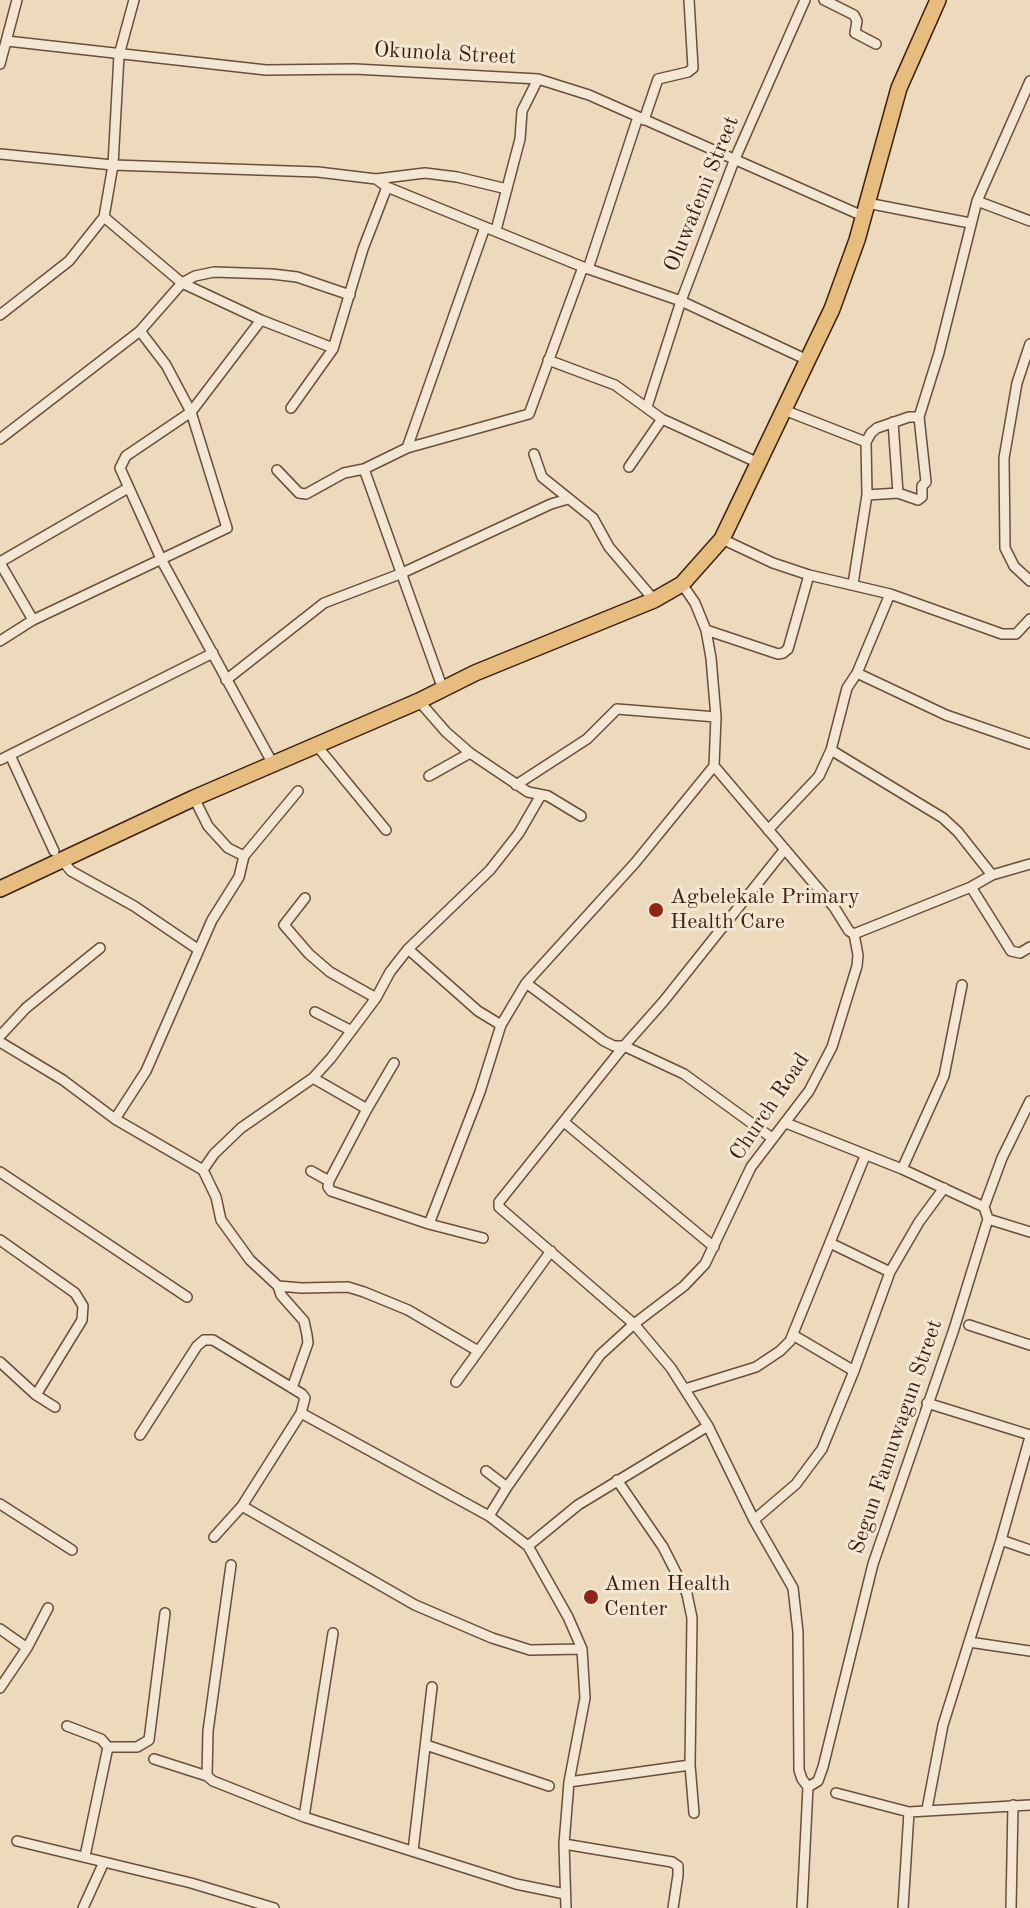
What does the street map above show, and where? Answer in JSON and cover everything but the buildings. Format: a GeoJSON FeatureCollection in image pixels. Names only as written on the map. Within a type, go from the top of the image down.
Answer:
{"type":"FeatureCollection","features":[{"type":"Feature","properties":{"kind":"main road"},"geometry":{"type":"LineString","coordinates":[[0,889],[58,855],[271,761],[317,746],[419,701],[475,673],[654,600],[682,584],[722,539],[832,309],[849,266],[888,93],[929,0]]}},
{"type":"Feature","properties":{"kind":"main road"},"geometry":{"type":"LineString","coordinates":[[0,878],[194,798],[440,681],[649,594],[678,577],[709,543],[801,357],[832,288],[861,208],[899,88],[938,0]]}},
{"type":"Feature","properties":{"kind":"street"},"geometry":{"type":"LineString","coordinates":[[0,64],[18,0]]}},
{"type":"Feature","properties":{"kind":"street"},"geometry":{"type":"LineString","coordinates":[[0,315],[69,261],[104,217],[113,165],[119,55],[134,0]]}},
{"type":"Feature","properties":{"kind":"street"},"geometry":{"type":"LineString","coordinates":[[278,470],[303,495],[344,473],[364,469],[407,448],[516,420],[529,414],[658,79],[688,72],[693,68],[689,0]]}},
{"type":"Feature","properties":{"kind":"street","name":"Oluwafemi Street"},"geometry":{"type":"LineString","coordinates":[[647,407],[681,301],[734,161],[805,0]]}},
{"type":"Feature","properties":{"kind":"street"},"geometry":{"type":"LineString","coordinates":[[824,0],[855,15],[857,21],[855,33],[876,44]]}},
{"type":"Feature","properties":{"kind":"street","name":"Okunola Street"},"geometry":{"type":"LineString","coordinates":[[7,41],[266,70],[355,69],[538,80],[588,95],[734,161],[861,208],[970,223]]}},
{"type":"Feature","properties":{"kind":"street"},"geometry":{"type":"LineString","coordinates":[[496,230],[520,139],[522,111],[538,80]]}},
{"type":"Feature","properties":{"kind":"street"},"geometry":{"type":"LineString","coordinates":[[867,495],[898,493],[918,500],[922,497],[922,486],[926,482],[919,417],[939,353],[977,201],[1030,81]]}},
{"type":"Feature","properties":{"kind":"street"},"geometry":{"type":"LineString","coordinates":[[0,154],[113,165],[318,172],[376,179],[425,173],[457,177],[507,189]]}},
{"type":"Feature","properties":{"kind":"street"},"geometry":{"type":"LineString","coordinates":[[376,179],[387,187],[585,268],[681,301],[801,357]]}},
{"type":"Feature","properties":{"kind":"street"},"geometry":{"type":"LineString","coordinates":[[291,408],[333,348],[351,295],[363,249],[387,187]]}},
{"type":"Feature","properties":{"kind":"street"},"geometry":{"type":"LineString","coordinates":[[977,201],[1030,221]]}},
{"type":"Feature","properties":{"kind":"street"},"geometry":{"type":"LineString","coordinates":[[104,217],[182,283],[261,320],[333,348]]}},
{"type":"Feature","properties":{"kind":"street"},"geometry":{"type":"LineString","coordinates":[[407,448],[485,227]]}},
{"type":"Feature","properties":{"kind":"street"},"geometry":{"type":"LineString","coordinates":[[0,439],[140,331],[182,283],[195,276],[214,272],[273,274],[297,277],[351,295]]}},
{"type":"Feature","properties":{"kind":"street"},"geometry":{"type":"LineString","coordinates":[[261,320],[191,412],[126,456],[120,468],[162,561],[271,761]]}},
{"type":"Feature","properties":{"kind":"street"},"geometry":{"type":"LineString","coordinates":[[0,641],[33,620],[225,531],[228,525],[191,412],[166,365],[140,331]]}},
{"type":"Feature","properties":{"kind":"street"},"geometry":{"type":"LineString","coordinates":[[1030,344],[1017,383],[1004,458],[1005,548],[1014,566],[1030,582]]}},
{"type":"Feature","properties":{"kind":"street"},"geometry":{"type":"LineString","coordinates":[[548,360],[615,385],[662,419],[752,460]]}},
{"type":"Feature","properties":{"kind":"street"},"geometry":{"type":"LineString","coordinates":[[784,410],[867,442]]}},
{"type":"Feature","properties":{"kind":"street"},"geometry":{"type":"LineString","coordinates":[[853,584],[867,495],[867,442],[871,433],[893,422],[919,417]]}},
{"type":"Feature","properties":{"kind":"street"},"geometry":{"type":"LineString","coordinates":[[629,467],[662,419]]}},
{"type":"Feature","properties":{"kind":"street"},"geometry":{"type":"LineString","coordinates":[[893,422],[898,493]]}},
{"type":"Feature","properties":{"kind":"street"},"geometry":{"type":"LineString","coordinates":[[534,454],[542,477],[593,518],[609,547],[649,594]]}},
{"type":"Feature","properties":{"kind":"street"},"geometry":{"type":"LineString","coordinates":[[364,469],[440,681]]}},
{"type":"Feature","properties":{"kind":"street"},"geometry":{"type":"LineString","coordinates":[[33,620],[0,562],[128,488]]}},
{"type":"Feature","properties":{"kind":"street"},"geometry":{"type":"LineString","coordinates":[[226,680],[324,603],[400,573],[551,504],[568,499]]}},
{"type":"Feature","properties":{"kind":"street"},"geometry":{"type":"LineString","coordinates":[[722,539],[773,563],[809,575],[890,594],[1009,635],[1016,634],[1030,619]]}},
{"type":"Feature","properties":{"kind":"street"},"geometry":{"type":"LineString","coordinates":[[706,630],[778,654],[783,653],[788,649],[809,575]]}},
{"type":"Feature","properties":{"kind":"street"},"geometry":{"type":"LineString","coordinates":[[429,1224],[480,1092],[501,1025],[526,983],[635,863],[714,766],[716,717],[706,630],[695,603],[682,584]]}},
{"type":"Feature","properties":{"kind":"street"},"geometry":{"type":"LineString","coordinates":[[768,830],[812,785],[831,750],[847,688],[857,673],[890,594]]}},
{"type":"Feature","properties":{"kind":"street"},"geometry":{"type":"LineString","coordinates":[[0,760],[213,653]]}},
{"type":"Feature","properties":{"kind":"street"},"geometry":{"type":"LineString","coordinates":[[857,673],[946,715],[1030,744]]}},
{"type":"Feature","properties":{"kind":"street"},"geometry":{"type":"LineString","coordinates":[[419,701],[446,732],[470,753],[516,785],[560,802],[580,816]]}},
{"type":"Feature","properties":{"kind":"street"},"geometry":{"type":"LineString","coordinates":[[516,785],[587,739],[617,709],[716,717]]}},
{"type":"Feature","properties":{"kind":"street"},"geometry":{"type":"LineString","coordinates":[[317,746],[386,830]]}},
{"type":"Feature","properties":{"kind":"street"},"geometry":{"type":"LineString","coordinates":[[831,750],[943,818],[958,832],[992,875]]}},
{"type":"Feature","properties":{"kind":"street"},"geometry":{"type":"LineString","coordinates":[[429,776],[470,753]]}},
{"type":"Feature","properties":{"kind":"street"},"geometry":{"type":"LineString","coordinates":[[10,755],[58,855],[71,871],[134,906],[199,950]]}},
{"type":"Feature","properties":{"kind":"street"},"geometry":{"type":"LineString","coordinates":[[714,766],[834,907],[849,932],[854,934],[971,888],[992,875],[1030,864]]}},
{"type":"Feature","properties":{"kind":"street"},"geometry":{"type":"LineString","coordinates":[[115,1119],[155,1052],[222,902],[239,877],[244,855],[298,791]]}},
{"type":"Feature","properties":{"kind":"street"},"geometry":{"type":"LineString","coordinates":[[203,1170],[214,1154],[242,1128],[313,1078],[376,998],[390,972],[408,949],[490,870],[519,833],[541,795]]}},
{"type":"Feature","properties":{"kind":"street"},"geometry":{"type":"LineString","coordinates":[[194,798],[208,826],[228,848],[244,855]]}},
{"type":"Feature","properties":{"kind":"street"},"geometry":{"type":"LineString","coordinates":[[785,849],[499,1202],[501,1210],[634,1324],[671,1368],[708,1426],[754,1520],[793,1588],[798,1632],[799,1770],[808,1787],[802,1908]]}},
{"type":"Feature","properties":{"kind":"street"},"geometry":{"type":"LineString","coordinates":[[971,888],[1011,951],[1020,953],[1030,947]]}},
{"type":"Feature","properties":{"kind":"street"},"geometry":{"type":"LineString","coordinates":[[305,898],[284,925],[309,954],[330,972],[376,998]]}},
{"type":"Feature","properties":{"kind":"street","name":"Church Road"},"geometry":{"type":"LineString","coordinates":[[489,1516],[507,1486],[600,1355],[634,1324],[697,1274],[714,1247],[751,1167],[786,1123],[814,1082],[840,1027],[858,955],[854,934]]}},
{"type":"Feature","properties":{"kind":"street"},"geometry":{"type":"LineString","coordinates":[[0,1036],[26,1008],[100,948]]}},
{"type":"Feature","properties":{"kind":"street"},"geometry":{"type":"LineString","coordinates":[[408,949],[455,992],[501,1025]]}},
{"type":"Feature","properties":{"kind":"street"},"geometry":{"type":"LineString","coordinates":[[526,983],[604,1041],[614,1046],[624,1046],[684,1074],[772,1138]]}},
{"type":"Feature","properties":{"kind":"street"},"geometry":{"type":"LineString","coordinates":[[902,1169],[944,1076],[962,985]]}},
{"type":"Feature","properties":{"kind":"street"},"geometry":{"type":"LineString","coordinates":[[315,1012],[350,1030]]}},
{"type":"Feature","properties":{"kind":"street"},"geometry":{"type":"LineString","coordinates":[[0,1042],[63,1080],[115,1119],[203,1170],[226,1228],[250,1260],[278,1286],[281,1295],[304,1322],[308,1343],[292,1388]]}},
{"type":"Feature","properties":{"kind":"street"},"geometry":{"type":"LineString","coordinates":[[394,1063],[329,1180],[328,1187],[331,1191],[429,1224],[483,1238]]}},
{"type":"Feature","properties":{"kind":"street"},"geometry":{"type":"LineString","coordinates":[[313,1078],[368,1109]]}},
{"type":"Feature","properties":{"kind":"street"},"geometry":{"type":"LineString","coordinates":[[1030,1101],[1002,1158],[984,1207],[987,1219],[1030,1232]]}},
{"type":"Feature","properties":{"kind":"street"},"geometry":{"type":"LineString","coordinates":[[564,1122],[714,1247]]}},
{"type":"Feature","properties":{"kind":"street"},"geometry":{"type":"LineString","coordinates":[[786,1123],[864,1156],[902,1169],[984,1207]]}},
{"type":"Feature","properties":{"kind":"street"},"geometry":{"type":"LineString","coordinates":[[685,1389],[756,1367],[780,1352],[792,1335],[831,1243],[864,1156]]}},
{"type":"Feature","properties":{"kind":"street"},"geometry":{"type":"LineString","coordinates":[[311,1171],[329,1180]]}},
{"type":"Feature","properties":{"kind":"street"},"geometry":{"type":"LineString","coordinates":[[0,1172],[187,1297]]}},
{"type":"Feature","properties":{"kind":"street"},"geometry":{"type":"LineString","coordinates":[[754,1520],[796,1484],[822,1449],[854,1371],[890,1272],[919,1222],[944,1188]]}},
{"type":"Feature","properties":{"kind":"street","name":"Segun Famuwagun Street"},"geometry":{"type":"LineString","coordinates":[[808,1787],[818,1781],[823,1767],[873,1564],[954,1329],[987,1219]]}},
{"type":"Feature","properties":{"kind":"street"},"geometry":{"type":"LineString","coordinates":[[0,1240],[75,1293],[83,1306],[82,1320],[36,1395]]}},
{"type":"Feature","properties":{"kind":"street"},"geometry":{"type":"LineString","coordinates":[[831,1243],[890,1272]]}},
{"type":"Feature","properties":{"kind":"street"},"geometry":{"type":"LineString","coordinates":[[456,1382],[551,1251]]}},
{"type":"Feature","properties":{"kind":"street"},"geometry":{"type":"LineString","coordinates":[[278,1286],[348,1287],[364,1292],[408,1310],[478,1351]]}},
{"type":"Feature","properties":{"kind":"street"},"geometry":{"type":"LineString","coordinates":[[969,1325],[1030,1345]]}},
{"type":"Feature","properties":{"kind":"street"},"geometry":{"type":"LineString","coordinates":[[792,1335],[854,1371]]}},
{"type":"Feature","properties":{"kind":"street"},"geometry":{"type":"LineString","coordinates":[[140,1435],[197,1346],[204,1340],[213,1340],[305,1398],[301,1413],[242,1506],[214,1537]]}},
{"type":"Feature","properties":{"kind":"street"},"geometry":{"type":"LineString","coordinates":[[0,1362],[36,1395],[55,1407]]}},
{"type":"Feature","properties":{"kind":"street"},"geometry":{"type":"LineString","coordinates":[[927,1404],[1030,1436],[1001,1540],[943,1725],[927,1809]]}},
{"type":"Feature","properties":{"kind":"street"},"geometry":{"type":"LineString","coordinates":[[301,1413],[489,1516],[528,1546],[568,1617],[582,1649],[585,1698],[569,1782],[564,1844],[566,1908]]}},
{"type":"Feature","properties":{"kind":"street"},"geometry":{"type":"LineString","coordinates":[[528,1546],[578,1505],[708,1426]]}},
{"type":"Feature","properties":{"kind":"street"},"geometry":{"type":"LineString","coordinates":[[486,1471],[507,1486]]}},
{"type":"Feature","properties":{"kind":"street"},"geometry":{"type":"LineString","coordinates":[[617,1480],[663,1547],[687,1594],[692,1618],[690,1765],[694,1813]]}},
{"type":"Feature","properties":{"kind":"street"},"geometry":{"type":"LineString","coordinates":[[0,1504],[72,1550]]}},
{"type":"Feature","properties":{"kind":"street"},"geometry":{"type":"LineString","coordinates":[[242,1506],[415,1605],[492,1638],[530,1650],[582,1649]]}},
{"type":"Feature","properties":{"kind":"street"},"geometry":{"type":"LineString","coordinates":[[1001,1540],[1030,1550]]}},
{"type":"Feature","properties":{"kind":"street"},"geometry":{"type":"LineString","coordinates":[[207,1776],[208,1731],[231,1565]]}},
{"type":"Feature","properties":{"kind":"street"},"geometry":{"type":"LineString","coordinates":[[0,1688],[27,1648],[48,1608]]}},
{"type":"Feature","properties":{"kind":"street"},"geometry":{"type":"LineString","coordinates":[[67,1726],[101,1739],[108,1747],[137,1747],[149,1740],[165,1614]]}},
{"type":"Feature","properties":{"kind":"street"},"geometry":{"type":"LineString","coordinates":[[0,1629],[27,1648]]}},
{"type":"Feature","properties":{"kind":"street"},"geometry":{"type":"LineString","coordinates":[[304,1817],[333,1633]]}},
{"type":"Feature","properties":{"kind":"street"},"geometry":{"type":"LineString","coordinates":[[969,1642],[1030,1651]]}},
{"type":"Feature","properties":{"kind":"street"},"geometry":{"type":"LineString","coordinates":[[413,1851],[432,1686]]}},
{"type":"Feature","properties":{"kind":"street"},"geometry":{"type":"LineString","coordinates":[[426,1745],[549,1786]]}},
{"type":"Feature","properties":{"kind":"street"},"geometry":{"type":"LineString","coordinates":[[85,1856],[108,1747]]}},
{"type":"Feature","properties":{"kind":"street"},"geometry":{"type":"LineString","coordinates":[[154,1759],[207,1776],[213,1781],[304,1817],[516,1884],[565,1894]]}},
{"type":"Feature","properties":{"kind":"street"},"geometry":{"type":"LineString","coordinates":[[569,1782],[690,1765]]}},
{"type":"Feature","properties":{"kind":"street"},"geometry":{"type":"LineString","coordinates":[[836,1793],[909,1812],[1013,1804],[1030,1805]]}},
{"type":"Feature","properties":{"kind":"street"},"geometry":{"type":"LineString","coordinates":[[1011,1908],[1013,1804]]}},
{"type":"Feature","properties":{"kind":"street"},"geometry":{"type":"LineString","coordinates":[[903,1908],[909,1812]]}},
{"type":"Feature","properties":{"kind":"street"},"geometry":{"type":"LineString","coordinates":[[17,1841],[191,1883],[274,1908]]}},
{"type":"Feature","properties":{"kind":"street"},"geometry":{"type":"LineString","coordinates":[[564,1844],[672,1862],[678,1866],[673,1908]]}},
{"type":"Feature","properties":{"kind":"street"},"geometry":{"type":"LineString","coordinates":[[83,1908],[104,1862]]}},
{"type":"Feature","properties":{"kind":"place","name":"Agbelekale Primary Health Care"},"geometry":{"type":"Point","coordinates":[656,910]}},
{"type":"Feature","properties":{"kind":"place","name":"Amen Health Center"},"geometry":{"type":"Point","coordinates":[591,1597]}}]}
